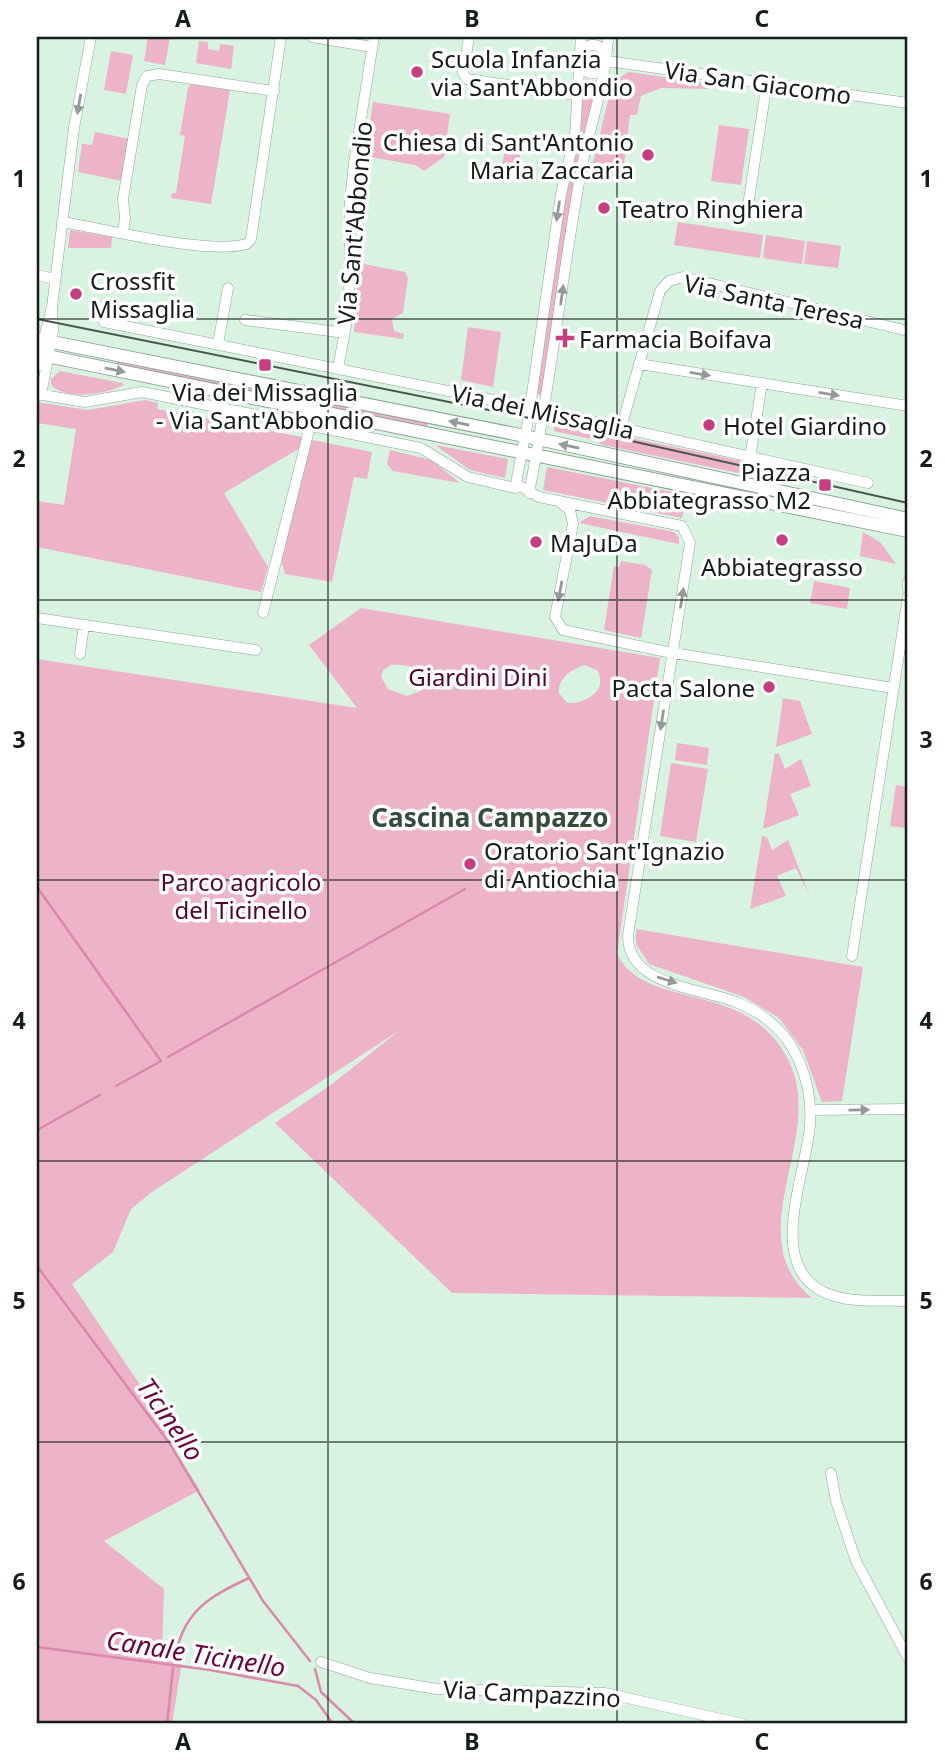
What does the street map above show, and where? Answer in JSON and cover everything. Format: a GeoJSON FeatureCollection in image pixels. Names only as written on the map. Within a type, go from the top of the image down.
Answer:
{"type":"FeatureCollection","features":[{"type":"Feature","properties":{"kind":"main road","name":"Via dei Missaglia"},"geometry":{"type":"LineString","coordinates":[[43,340],[526,437],[908,519]]}},
{"type":"Feature","properties":{"kind":"main road","name":"Via dei Missaglia"},"geometry":{"type":"LineString","coordinates":[[40,358],[523,451],[908,531]]}},
{"type":"Feature","properties":{"kind":"street"},"geometry":{"type":"LineString","coordinates":[[90,37],[62,222],[52,307],[54,323],[43,340],[39,394],[85,402],[142,392],[421,448],[468,477],[514,488],[520,486],[529,493],[557,501],[682,526],[690,543],[628,932],[631,953],[645,971],[738,1002],[775,1026],[798,1056],[810,1110],[792,1236],[800,1270],[818,1289],[836,1297],[908,1301]]}},
{"type":"Feature","properties":{"kind":"street"},"geometry":{"type":"LineString","coordinates":[[62,222],[214,245],[244,246],[249,242],[281,37]]}},
{"type":"Feature","properties":{"kind":"street"},"geometry":{"type":"LineString","coordinates":[[312,37],[373,42]]}},
{"type":"Feature","properties":{"kind":"street"},"geometry":{"type":"LineString","coordinates":[[526,437],[561,194],[575,135],[581,37]]}},
{"type":"Feature","properties":{"kind":"street"},"geometry":{"type":"LineString","coordinates":[[540,440],[579,180],[607,61],[608,37]]}},
{"type":"Feature","properties":{"kind":"street"},"geometry":{"type":"LineString","coordinates":[[469,38],[463,73],[467,79],[576,96]]}},
{"type":"Feature","properties":{"kind":"street","name":"Via Sant'Abbondio"},"geometry":{"type":"LineString","coordinates":[[338,368],[349,310],[350,201],[373,42]]}},
{"type":"Feature","properties":{"kind":"street"},"geometry":{"type":"LineString","coordinates":[[597,45],[604,49],[607,61],[600,72],[592,73],[583,70],[579,57],[585,47],[597,45]]}},
{"type":"Feature","properties":{"kind":"street","name":"Via San Giacomo"},"geometry":{"type":"LineString","coordinates":[[607,61],[908,103]]}},
{"type":"Feature","properties":{"kind":"street"},"geometry":{"type":"LineString","coordinates":[[123,232],[123,199],[142,85],[148,76],[159,74],[274,91]]}},
{"type":"Feature","properties":{"kind":"street"},"geometry":{"type":"LineString","coordinates":[[747,212],[767,82]]}},
{"type":"Feature","properties":{"kind":"street"},"geometry":{"type":"LineString","coordinates":[[37,275],[55,279]]}},
{"type":"Feature","properties":{"kind":"street","name":"Via Santa Teresa"},"geometry":{"type":"LineString","coordinates":[[621,428],[660,291],[668,282],[677,278],[908,331]]}},
{"type":"Feature","properties":{"kind":"street"},"geometry":{"type":"LineString","coordinates":[[218,344],[228,288]]}},
{"type":"Feature","properties":{"kind":"street"},"geometry":{"type":"LineString","coordinates":[[245,320],[338,332]]}},
{"type":"Feature","properties":{"kind":"street","name":"Via dei Missaglia"},"geometry":{"type":"LineString","coordinates":[[104,322],[530,407],[867,484]]}},
{"type":"Feature","properties":{"kind":"street"},"geometry":{"type":"LineString","coordinates":[[639,364],[908,406]]}},
{"type":"Feature","properties":{"kind":"street"},"geometry":{"type":"LineString","coordinates":[[750,458],[762,383]]}},
{"type":"Feature","properties":{"kind":"street"},"geometry":{"type":"LineString","coordinates":[[263,613],[310,426]]}},
{"type":"Feature","properties":{"kind":"street","name":"Via dei Missaglia"},"geometry":{"type":"LineString","coordinates":[[514,488],[526,437]]}},
{"type":"Feature","properties":{"kind":"street","name":"Via dei Missaglia"},"geometry":{"type":"LineString","coordinates":[[529,493],[540,440]]}},
{"type":"Feature","properties":{"kind":"street"},"geometry":{"type":"LineString","coordinates":[[557,501],[570,510],[573,524],[555,613],[558,627],[673,653],[893,688]]}},
{"type":"Feature","properties":{"kind":"street"},"geometry":{"type":"LineString","coordinates":[[573,524],[584,510],[599,509]]}},
{"type":"Feature","properties":{"kind":"street"},"geometry":{"type":"LineString","coordinates":[[908,582],[908,589]]}},
{"type":"Feature","properties":{"kind":"street"},"geometry":{"type":"LineString","coordinates":[[852,956],[908,596]]}},
{"type":"Feature","properties":{"kind":"street"},"geometry":{"type":"LineString","coordinates":[[37,618],[256,650]]}},
{"type":"Feature","properties":{"kind":"street"},"geometry":{"type":"LineString","coordinates":[[80,654],[85,625]]}},
{"type":"Feature","properties":{"kind":"street"},"geometry":{"type":"LineString","coordinates":[[810,1110],[908,1109]]}},
{"type":"Feature","properties":{"kind":"street"},"geometry":{"type":"LineString","coordinates":[[831,1473],[835,1501],[856,1561],[908,1658]]}},
{"type":"Feature","properties":{"kind":"street","name":"Via Campazzino"},"geometry":{"type":"LineString","coordinates":[[321,1662],[370,1678],[437,1689],[606,1693],[743,1724]]}},
{"type":"Feature","properties":{"kind":"green space"},"geometry":{"type":"Polygon","coordinates":[[[148,37],[170,37],[165,65],[144,61],[148,37]]]}},
{"type":"Feature","properties":{"kind":"green space"},"geometry":{"type":"Polygon","coordinates":[[[199,41],[208,42],[208,49],[219,51],[220,44],[234,46],[231,69],[196,63],[199,41]]]}},
{"type":"Feature","properties":{"kind":"green space"},"geometry":{"type":"Polygon","coordinates":[[[111,51],[133,55],[126,94],[104,90],[111,51]]]}},
{"type":"Feature","properties":{"kind":"green space"},"geometry":{"type":"Polygon","coordinates":[[[629,72],[711,84],[709,89],[661,88],[641,96],[637,115],[630,115],[622,181],[602,174],[589,178],[611,89],[615,80],[629,72]]]}},
{"type":"Feature","properties":{"kind":"green space"},"geometry":{"type":"Polygon","coordinates":[[[582,78],[599,81],[579,151],[542,395],[536,394],[564,205],[579,140],[582,78]]]}},
{"type":"Feature","properties":{"kind":"green space"},"geometry":{"type":"Polygon","coordinates":[[[191,84],[230,90],[211,204],[171,198],[172,193],[176,193],[185,136],[180,135],[191,84]]]}},
{"type":"Feature","properties":{"kind":"green space"},"geometry":{"type":"Polygon","coordinates":[[[373,102],[450,114],[444,157],[424,171],[415,165],[371,157],[366,149],[373,102]]]}},
{"type":"Feature","properties":{"kind":"green space"},"geometry":{"type":"Polygon","coordinates":[[[719,125],[749,129],[741,185],[711,181],[719,125]]]}},
{"type":"Feature","properties":{"kind":"green space"},"geometry":{"type":"Polygon","coordinates":[[[95,132],[130,139],[122,181],[78,172],[82,144],[92,145],[95,132]]]}},
{"type":"Feature","properties":{"kind":"green space"},"geometry":{"type":"Polygon","coordinates":[[[507,135],[523,137],[518,170],[502,167],[507,135]]]}},
{"type":"Feature","properties":{"kind":"green space"},"geometry":{"type":"Polygon","coordinates":[[[678,222],[763,235],[760,258],[674,245],[678,222]]]}},
{"type":"Feature","properties":{"kind":"green space"},"geometry":{"type":"Polygon","coordinates":[[[70,230],[112,237],[111,248],[68,248],[70,230]]]}},
{"type":"Feature","properties":{"kind":"green space"},"geometry":{"type":"Polygon","coordinates":[[[766,235],[805,241],[802,264],[763,258],[766,235]]]}},
{"type":"Feature","properties":{"kind":"green space"},"geometry":{"type":"Polygon","coordinates":[[[807,241],[841,246],[838,268],[804,264],[807,241]]]}},
{"type":"Feature","properties":{"kind":"green space"},"geometry":{"type":"Polygon","coordinates":[[[359,263],[405,272],[408,278],[403,313],[392,319],[394,331],[404,334],[403,339],[354,332],[359,263]]]}},
{"type":"Feature","properties":{"kind":"green space"},"geometry":{"type":"Polygon","coordinates":[[[468,327],[501,332],[493,387],[461,380],[468,327]]]}},
{"type":"Feature","properties":{"kind":"green space"},"geometry":{"type":"Polygon","coordinates":[[[119,361],[428,422],[427,427],[115,364],[119,361]]]}},
{"type":"Feature","properties":{"kind":"green space"},"geometry":{"type":"Polygon","coordinates":[[[60,371],[124,385],[97,393],[67,393],[51,385],[51,379],[60,371]]]}},
{"type":"Feature","properties":{"kind":"green space"},"geometry":{"type":"Polygon","coordinates":[[[145,400],[158,403],[157,409],[302,437],[300,448],[224,493],[268,567],[261,592],[37,547],[37,501],[64,505],[76,429],[37,423],[37,402],[88,410],[145,400]]]}},
{"type":"Feature","properties":{"kind":"green space"},"geometry":{"type":"Polygon","coordinates":[[[555,422],[799,473],[796,485],[603,445],[591,439],[554,431],[555,422]]]}},
{"type":"Feature","properties":{"kind":"green space"},"geometry":{"type":"Polygon","coordinates":[[[312,440],[372,452],[367,479],[354,477],[332,582],[285,574],[281,560],[312,440]]]}},
{"type":"Feature","properties":{"kind":"green space"},"geometry":{"type":"Polygon","coordinates":[[[435,445],[508,459],[505,478],[470,470],[435,445]]]}},
{"type":"Feature","properties":{"kind":"green space"},"geometry":{"type":"Polygon","coordinates":[[[390,450],[431,460],[460,483],[393,471],[387,464],[390,450]]]}},
{"type":"Feature","properties":{"kind":"green space"},"geometry":{"type":"Polygon","coordinates":[[[547,467],[687,495],[682,518],[543,490],[547,467]]]}},
{"type":"Feature","properties":{"kind":"green space"},"geometry":{"type":"Polygon","coordinates":[[[590,516],[674,532],[679,537],[679,544],[579,523],[590,516]]]}},
{"type":"Feature","properties":{"kind":"green space"},"geometry":{"type":"Polygon","coordinates":[[[863,532],[880,542],[896,564],[860,556],[863,532]]]}},
{"type":"Feature","properties":{"kind":"green space"},"geometry":{"type":"Polygon","coordinates":[[[621,561],[645,565],[652,570],[641,638],[604,630],[614,566],[619,567],[621,561]]]}},
{"type":"Feature","properties":{"kind":"green space"},"geometry":{"type":"Polygon","coordinates":[[[814,581],[850,588],[847,609],[810,603],[814,581]]]}},
{"type":"Feature","properties":{"kind":"green space","name":"Parco agricolo del Ticinello"},"geometry":{"type":"Polygon","coordinates":[[[361,608],[660,658],[617,954],[631,972],[651,984],[727,1007],[752,1019],[774,1038],[791,1066],[798,1095],[797,1126],[781,1218],[782,1247],[791,1274],[812,1298],[452,1293],[275,1123],[332,1084],[400,1030],[152,1192],[131,1209],[113,1252],[72,1284],[178,1441],[171,1446],[200,1490],[104,1541],[164,1589],[162,1653],[182,1662],[172,1724],[37,1724],[37,659],[357,708],[309,645],[361,608]],[[391,665],[383,670],[381,677],[388,689],[407,696],[423,690],[425,680],[420,672],[407,666],[391,665]],[[584,665],[570,672],[561,683],[559,693],[567,703],[588,699],[598,690],[600,677],[597,670],[584,665]]]}},
{"type":"Feature","properties":{"kind":"green space"},"geometry":{"type":"Polygon","coordinates":[[[783,698],[800,701],[812,734],[776,747],[783,698]]]}},
{"type":"Feature","properties":{"kind":"green space"},"geometry":{"type":"Polygon","coordinates":[[[677,743],[709,748],[707,765],[675,760],[677,743]]]}},
{"type":"Feature","properties":{"kind":"green space"},"geometry":{"type":"Polygon","coordinates":[[[775,753],[779,754],[785,769],[801,759],[811,786],[790,794],[799,815],[763,828],[775,753]]]}},
{"type":"Feature","properties":{"kind":"green space"},"geometry":{"type":"Polygon","coordinates":[[[671,763],[708,769],[696,842],[660,836],[671,763]]]}},
{"type":"Feature","properties":{"kind":"green space"},"geometry":{"type":"Polygon","coordinates":[[[896,785],[908,787],[907,828],[890,826],[896,785]]]}},
{"type":"Feature","properties":{"kind":"green space"},"geometry":{"type":"Polygon","coordinates":[[[762,836],[767,837],[772,850],[788,840],[810,897],[796,868],[777,876],[786,896],[750,909],[762,836]]]}},
{"type":"Feature","properties":{"kind":"green space"},"geometry":{"type":"Polygon","coordinates":[[[636,929],[863,967],[842,1101],[822,1102],[803,1050],[779,1018],[744,997],[649,964],[636,944],[636,929]]]}},
{"type":"Feature","properties":{"kind":"waterway"},"geometry":{"type":"LineString","coordinates":[[37,887],[161,1061],[116,1086]]}},
{"type":"Feature","properties":{"kind":"waterway"},"geometry":{"type":"LineString","coordinates":[[168,1057],[465,889]]}},
{"type":"Feature","properties":{"kind":"waterway"},"geometry":{"type":"LineString","coordinates":[[37,1130],[100,1095]]}},
{"type":"Feature","properties":{"kind":"waterway","name":"Ticinello"},"geometry":{"type":"LineString","coordinates":[[37,1266],[170,1444],[263,1601],[310,1661]]}},
{"type":"Feature","properties":{"kind":"waterway"},"geometry":{"type":"LineString","coordinates":[[174,1662],[183,1631],[198,1609],[208,1600],[249,1578]]}},
{"type":"Feature","properties":{"kind":"waterway","name":"Canale Ticinello"},"geometry":{"type":"LineString","coordinates":[[37,1647],[210,1670],[298,1686],[316,1700],[333,1724]]}},
{"type":"Feature","properties":{"kind":"waterway"},"geometry":{"type":"LineString","coordinates":[[167,1724],[173,1668]]}},
{"type":"Feature","properties":{"kind":"waterway"},"geometry":{"type":"LineString","coordinates":[[315,1669],[321,1692],[355,1724]]}},
{"type":"Feature","properties":{"kind":"tram line"},"geometry":{"type":"LineString","coordinates":[[37,319],[529,418],[908,503]]}},
{"type":"Feature","properties":{"kind":"place","name":"Scuola Infanzia via Sant'Abbondio"},"geometry":{"type":"Point","coordinates":[417,72]}},
{"type":"Feature","properties":{"kind":"place","name":"Chiesa di Sant'Antonio Maria Zaccaria"},"geometry":{"type":"Point","coordinates":[648,155]}},
{"type":"Feature","properties":{"kind":"place","name":"Teatro Ringhiera"},"geometry":{"type":"Point","coordinates":[604,208]}},
{"type":"Feature","properties":{"kind":"place","name":"Crossfit Missaglia"},"geometry":{"type":"Point","coordinates":[76,294]}},
{"type":"Feature","properties":{"kind":"place","name":"Farmacia Boifava"},"geometry":{"type":"Point","coordinates":[565,338]}},
{"type":"Feature","properties":{"kind":"place","name":"Via dei Missaglia - Via Sant'Abbondio"},"geometry":{"type":"Point","coordinates":[265,365]}},
{"type":"Feature","properties":{"kind":"place","name":"Hotel Giardino"},"geometry":{"type":"Point","coordinates":[709,425]}},
{"type":"Feature","properties":{"kind":"place","name":"Piazza Abbiategrasso M2"},"geometry":{"type":"Point","coordinates":[825,485]}},
{"type":"Feature","properties":{"kind":"place","name":"Abbiategrasso"},"geometry":{"type":"Point","coordinates":[782,540]}},
{"type":"Feature","properties":{"kind":"place","name":"MaJuDa"},"geometry":{"type":"Point","coordinates":[536,542]}},
{"type":"Feature","properties":{"kind":"place","name":"Pacta Salone"},"geometry":{"type":"Point","coordinates":[769,687]}},
{"type":"Feature","properties":{"kind":"place","name":"Oratorio Sant'Ignazio di Antiochia"},"geometry":{"type":"Point","coordinates":[470,864]}},
{"type":"Feature","properties":{"kind":"district","name":"Cascina Campazzo"},"geometry":{"type":"Point","coordinates":[490,817]}},
{"type":"Feature","properties":{"kind":"park label","name":"Giardini Dini"},"geometry":{"type":"Point","coordinates":[478,676]}}]}
